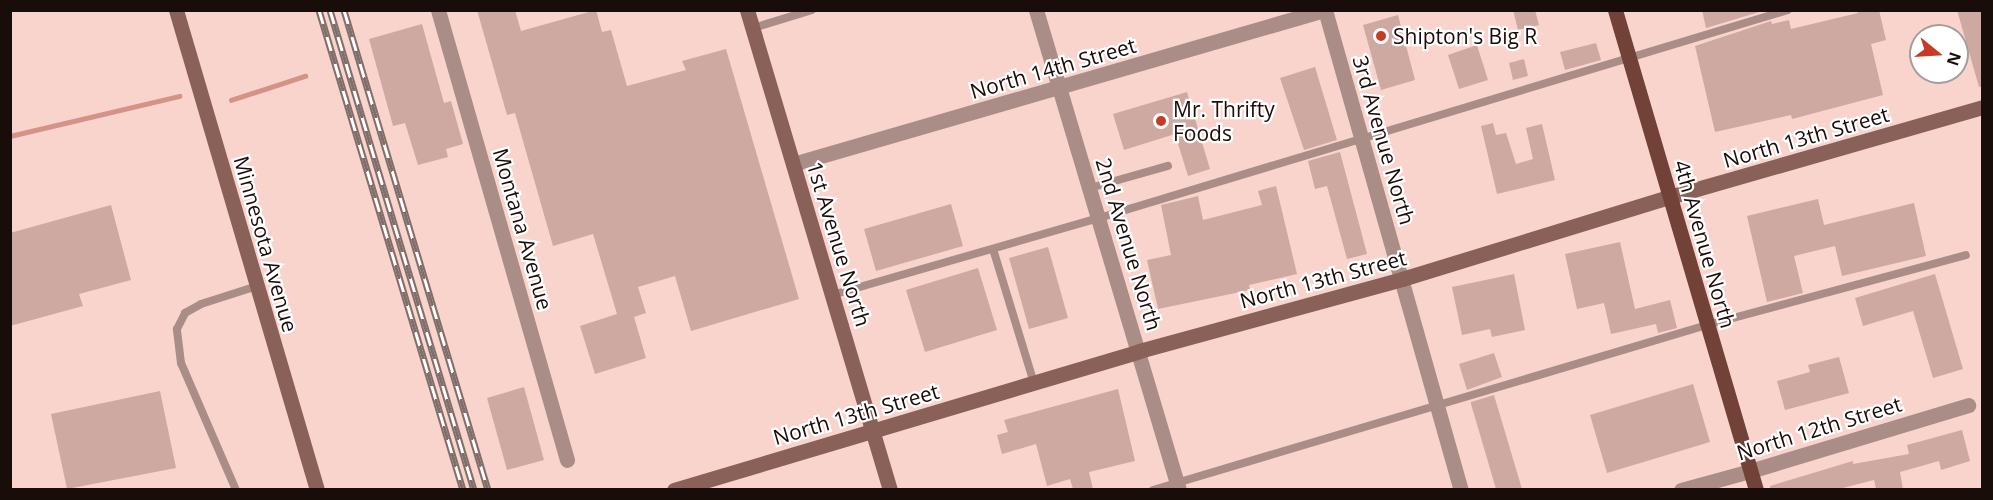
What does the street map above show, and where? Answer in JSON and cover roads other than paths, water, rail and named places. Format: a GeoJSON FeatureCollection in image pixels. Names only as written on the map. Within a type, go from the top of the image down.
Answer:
{"type":"FeatureCollection","features":[{"type":"Feature","properties":{"kind":"main road","name":"4th Avenue North"},"geometry":{"type":"LineString","coordinates":[[1615,10],[1756,489]]}},
{"type":"Feature","properties":{"kind":"street","name":"Minnesota Avenue"},"geometry":{"type":"LineString","coordinates":[[176,10],[317,489]]}},
{"type":"Feature","properties":{"kind":"street","name":"Montana Avenue"},"geometry":{"type":"LineString","coordinates":[[438,10],[567,460]]}},
{"type":"Feature","properties":{"kind":"street","name":"1st Avenue North"},"geometry":{"type":"LineString","coordinates":[[747,10],[890,489]]}},
{"type":"Feature","properties":{"kind":"street","name":"2nd Avenue North"},"geometry":{"type":"LineString","coordinates":[[1036,10],[1178,486]]}},
{"type":"Feature","properties":{"kind":"street","name":"North 14th Street"},"geometry":{"type":"LineString","coordinates":[[793,164],[1324,10]]}},
{"type":"Feature","properties":{"kind":"street","name":"3rd Avenue North"},"geometry":{"type":"LineString","coordinates":[[1324,10],[1461,489]]}},
{"type":"Feature","properties":{"kind":"street","name":"North 13th Street"},"geometry":{"type":"LineString","coordinates":[[674,489],[873,432],[1139,351],[1402,279],[1669,197],[1983,107]]}},
{"type":"Feature","properties":{"kind":"street","name":"North 12th Street"},"geometry":{"type":"LineString","coordinates":[[1681,489],[1750,471],[1968,405]]}},
{"type":"Feature","properties":{"kind":"lane"},"geometry":{"type":"LineString","coordinates":[[753,28],[812,10]]}},
{"type":"Feature","properties":{"kind":"lane"},"geometry":{"type":"LineString","coordinates":[[832,295],[1630,60],[1788,10]]}},
{"type":"Feature","properties":{"kind":"lane"},"geometry":{"type":"LineString","coordinates":[[1090,188],[1168,166]]}},
{"type":"Feature","properties":{"kind":"lane"},"geometry":{"type":"LineString","coordinates":[[993,249],[1034,383]]}},
{"type":"Feature","properties":{"kind":"lane"},"geometry":{"type":"LineString","coordinates":[[1153,489],[1178,486],[1707,325],[1966,255]]}},
{"type":"Feature","properties":{"kind":"lane"},"geometry":{"type":"LineString","coordinates":[[236,489],[181,363],[177,329],[185,313],[201,304],[257,286]]}},
{"type":"Feature","properties":{"kind":"waterway"},"geometry":{"type":"LineString","coordinates":[[231,100],[305,76]]}},
{"type":"Feature","properties":{"kind":"waterway"},"geometry":{"type":"LineString","coordinates":[[10,136],[179,96]]}},
{"type":"Feature","properties":{"kind":"railway"},"geometry":{"type":"LineString","coordinates":[[319,10],[463,490]]}},
{"type":"Feature","properties":{"kind":"railway"},"geometry":{"type":"LineString","coordinates":[[330,10],[474,490]]}},
{"type":"Feature","properties":{"kind":"railway"},"geometry":{"type":"LineString","coordinates":[[344,10],[488,490]]}},
{"type":"Feature","properties":{"kind":"place","name":"Shipton's Big R"},"geometry":{"type":"Point","coordinates":[1381,36]}},
{"type":"Feature","properties":{"kind":"place","name":"Mr. Thrifty Foods"},"geometry":{"type":"Point","coordinates":[1161,121]}}]}
